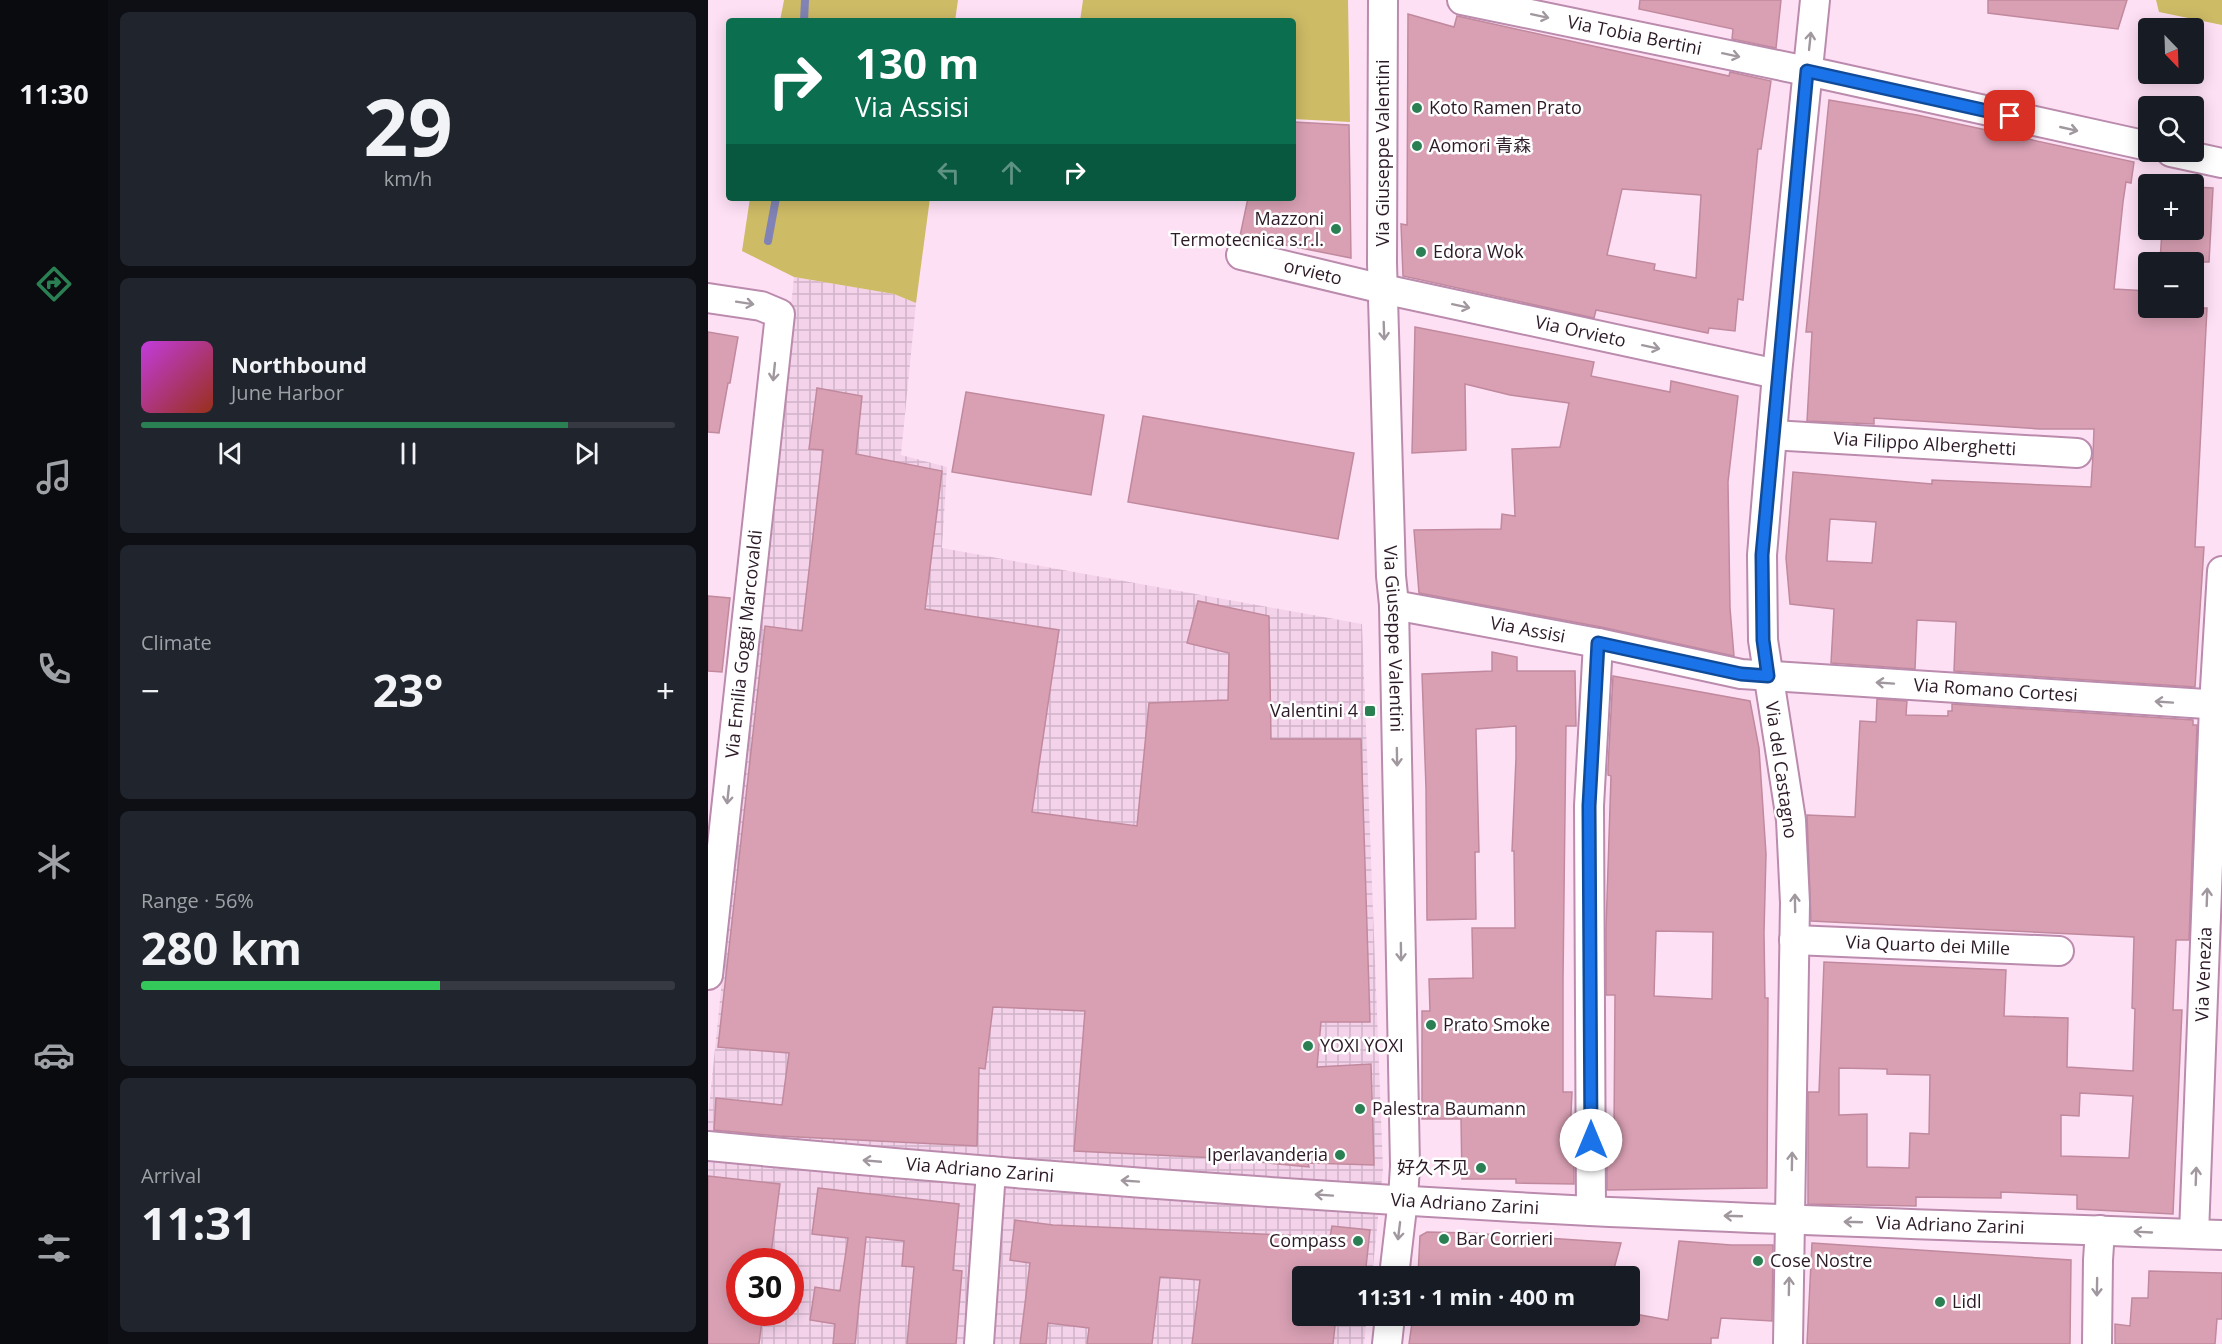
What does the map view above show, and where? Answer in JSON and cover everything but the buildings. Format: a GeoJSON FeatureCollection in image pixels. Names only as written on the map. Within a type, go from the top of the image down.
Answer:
{"type":"FeatureCollection","features":[{"type":"Feature","properties":{"kind":"street","name":"Via Giuseppe Valentini"},"geometry":{"type":"LineString","coordinates":[[1383,0],[1383,289],[1394,605],[1405,1166],[1395,1266]]}},
{"type":"Feature","properties":{"kind":"street","name":"Via Tobia Bertini"},"geometry":{"type":"LineString","coordinates":[[1462,0],[1807,71],[2138,144]]}},
{"type":"Feature","properties":{"kind":"street","name":"Via del Castagno"},"geometry":{"type":"LineString","coordinates":[[1788,1344],[1795,903],[1791,820],[1763,640],[1762,555],[1777,374],[1815,0]]}},
{"type":"Feature","properties":{"kind":"street"},"geometry":{"type":"LineString","coordinates":[[2204,159],[2222,163]]}},
{"type":"Feature","properties":{"kind":"street","name":"orvieto"},"geometry":{"type":"LineString","coordinates":[[1241,255],[1383,289]]}},
{"type":"Feature","properties":{"kind":"street","name":"Via Orvieto"},"geometry":{"type":"LineString","coordinates":[[1383,289],[1777,374]]}},
{"type":"Feature","properties":{"kind":"street","name":"Via Emilia Goggi Marcovaldi"},"geometry":{"type":"LineString","coordinates":[[708,298],[761,306],[780,314],[708,975]]}},
{"type":"Feature","properties":{"kind":"street","name":"Via Filippo Alberghetti"},"geometry":{"type":"LineString","coordinates":[[1772,435],[2077,453]]}},
{"type":"Feature","properties":{"kind":"street","name":"Via Venezia"},"geometry":{"type":"LineString","coordinates":[[2208,1234],[2222,571]]}},
{"type":"Feature","properties":{"kind":"street","name":"Via Assisi"},"geometry":{"type":"LineString","coordinates":[[1394,605],[1598,643],[1741,674],[1768,676]]}},
{"type":"Feature","properties":{"kind":"street"},"geometry":{"type":"LineString","coordinates":[[1591,1211],[1589,806],[1598,643]]}},
{"type":"Feature","properties":{"kind":"street","name":"Via Romano Cortesi"},"geometry":{"type":"LineString","coordinates":[[1768,676],[2218,705]]}},
{"type":"Feature","properties":{"kind":"street","name":"Via Quarto dei Mille"},"geometry":{"type":"LineString","coordinates":[[1794,940],[2059,951]]}},
{"type":"Feature","properties":{"kind":"street","name":"Via Adriano Zarini"},"geometry":{"type":"LineString","coordinates":[[708,1146],[991,1171],[1591,1211],[2208,1234]]}},
{"type":"Feature","properties":{"kind":"street"},"geometry":{"type":"LineString","coordinates":[[979,1344],[991,1171]]}},
{"type":"Feature","properties":{"kind":"street"},"geometry":{"type":"LineString","coordinates":[[2097,1344],[2100,1230]]}},
{"type":"Feature","properties":{"kind":"street"},"geometry":{"type":"LineString","coordinates":[[1387,1344],[1389,1326]]}},
{"type":"Feature","properties":{"kind":"shaded area"},"geometry":{"type":"Polygon","coordinates":[[[784,0],[958,0],[955,18],[781,18],[784,0]]]}},
{"type":"Feature","properties":{"kind":"shaded area"},"geometry":{"type":"Polygon","coordinates":[[[1083,0],[1348,0],[1350,122],[1296,119],[1296,18],[1080,18],[1083,0]]]}},
{"type":"Feature","properties":{"kind":"shaded area"},"geometry":{"type":"Polygon","coordinates":[[[2156,0],[2222,0],[2222,25],[2204,21],[2204,18],[2188,18],[2159,12],[2156,0]]]}},
{"type":"Feature","properties":{"kind":"shaded area"},"geometry":{"type":"Polygon","coordinates":[[[750,201],[930,201],[916,303],[894,294],[794,277],[742,251],[750,201]]]}},
{"type":"Feature","properties":{"kind":"shaded area"},"geometry":{"type":"Polygon","coordinates":[[[794,277],[894,294],[916,303],[901,455],[947,467],[942,548],[1362,624],[1383,1169],[1373,1266],[1292,1266],[1292,1326],[1366,1326],[1364,1344],[708,1344],[708,1117],[794,277]]]}},
{"type":"Feature","properties":{"kind":"waterway"},"geometry":{"type":"LineString","coordinates":[[804,18],[805,0]]}},
{"type":"Feature","properties":{"kind":"waterway"},"geometry":{"type":"LineString","coordinates":[[768,241],[775,201]]}},
{"type":"Feature","properties":{"kind":"place","name":"Koto Ramen Prato"},"geometry":{"type":"Point","coordinates":[1417,108]}},
{"type":"Feature","properties":{"kind":"place","name":"Aomori 青森"},"geometry":{"type":"Point","coordinates":[1417,146]}},
{"type":"Feature","properties":{"kind":"place","name":"Mazzoni Termotecnica s.r.l."},"geometry":{"type":"Point","coordinates":[1336,229]}},
{"type":"Feature","properties":{"kind":"place","name":"Edora Wok"},"geometry":{"type":"Point","coordinates":[1421,252]}},
{"type":"Feature","properties":{"kind":"place","name":"Valentini 4"},"geometry":{"type":"Point","coordinates":[1370,711]}},
{"type":"Feature","properties":{"kind":"place","name":"Prato Smoke"},"geometry":{"type":"Point","coordinates":[1431,1025]}},
{"type":"Feature","properties":{"kind":"place","name":"YOXI YOXI"},"geometry":{"type":"Point","coordinates":[1308,1046]}},
{"type":"Feature","properties":{"kind":"place","name":"Palestra Baumann"},"geometry":{"type":"Point","coordinates":[1360,1109]}},
{"type":"Feature","properties":{"kind":"place","name":"Iperlavanderia"},"geometry":{"type":"Point","coordinates":[1340,1155]}},
{"type":"Feature","properties":{"kind":"place","name":"好久不见"},"geometry":{"type":"Point","coordinates":[1481,1168]}},
{"type":"Feature","properties":{"kind":"place","name":"Bar Corrieri"},"geometry":{"type":"Point","coordinates":[1444,1239]}},
{"type":"Feature","properties":{"kind":"place","name":"Compass"},"geometry":{"type":"Point","coordinates":[1358,1241]}},
{"type":"Feature","properties":{"kind":"place","name":"Cose Nostre"},"geometry":{"type":"Point","coordinates":[1758,1261]}},
{"type":"Feature","properties":{"kind":"place","name":"Lidl"},"geometry":{"type":"Point","coordinates":[1940,1302]}},
{"type":"Feature","properties":{"kind":"route"},"geometry":{"type":"LineString","coordinates":[[1591,1140],[1589,806],[1598,643],[1741,674],[1768,676],[1763,640],[1762,555],[1777,374],[1807,71],[2010,116]]}}]}
